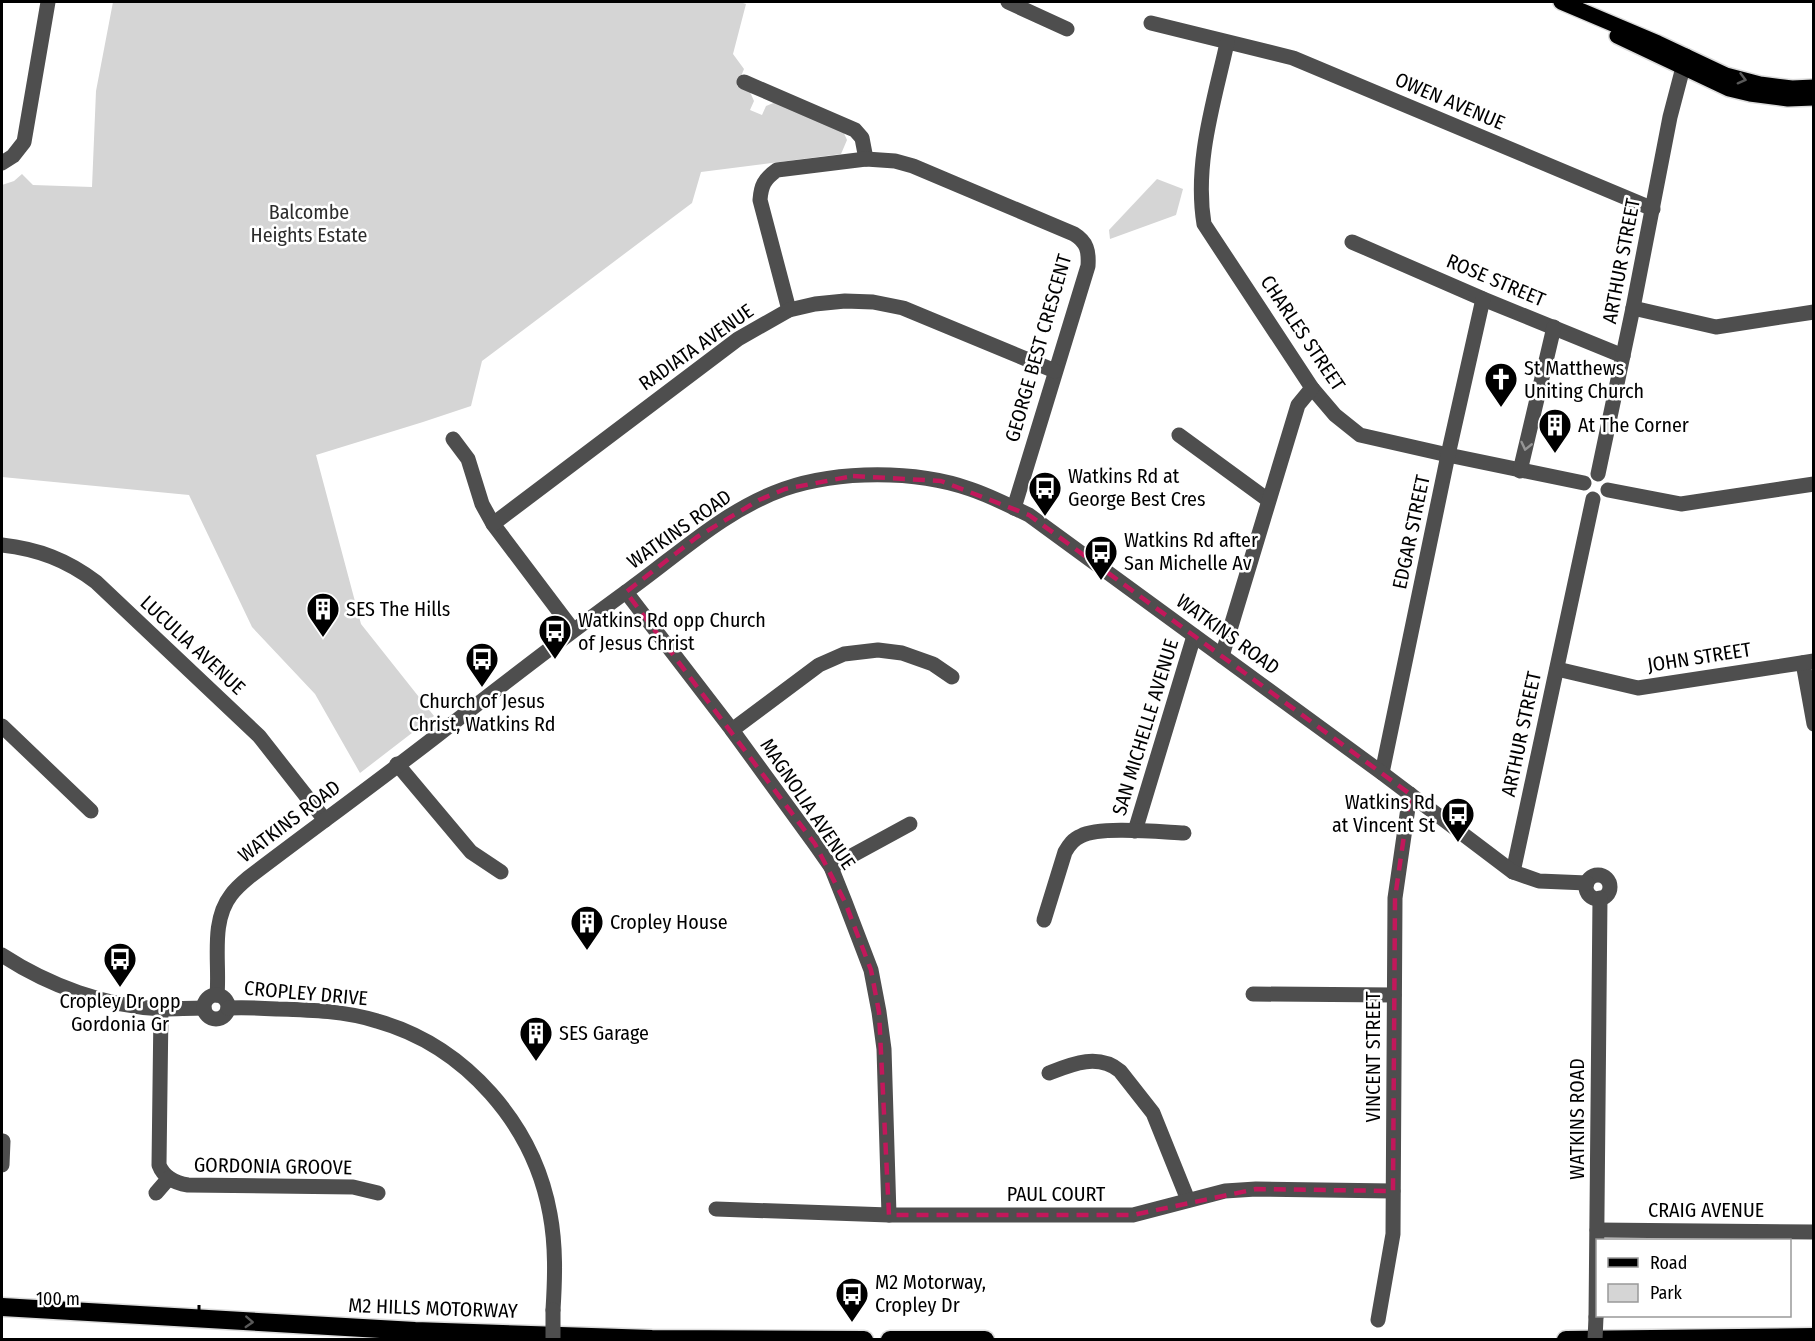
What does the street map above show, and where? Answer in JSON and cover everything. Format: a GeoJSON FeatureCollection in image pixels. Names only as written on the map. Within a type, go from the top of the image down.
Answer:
{"type":"FeatureCollection","features":[{"type":"Feature","properties":{"kind":"highway","name":"M2 HILLS MOTORWAY"},"geometry":{"type":"LineString","coordinates":[[2,1307],[415,1331],[652,1339],[864,1340]]}},
{"type":"Feature","properties":{"kind":"highway"},"geometry":{"type":"LineString","coordinates":[[1673,1339],[1814,1325]]}},
{"type":"Feature","properties":{"kind":"highway"},"geometry":{"type":"LineString","coordinates":[[1566,1340],[1814,1337]]}},
{"type":"Feature","properties":{"kind":"highway"},"geometry":{"type":"LineString","coordinates":[[890,1340],[985,1340]]}},
{"type":"Feature","properties":{"kind":"main road"},"geometry":{"type":"LineString","coordinates":[[1567,4],[1658,43],[1684,62],[1729,89],[1788,99],[1814,98]]}},
{"type":"Feature","properties":{"kind":"main road"},"geometry":{"type":"LineString","coordinates":[[1684,62],[1760,84],[1814,87]]}},
{"type":"Feature","properties":{"kind":"street"},"geometry":{"type":"LineString","coordinates":[[2,163],[13,156],[24,142],[48,2]]}},
{"type":"Feature","properties":{"kind":"street"},"geometry":{"type":"LineString","coordinates":[[1008,2],[1067,29]]}},
{"type":"Feature","properties":{"kind":"street","name":"OWEN AVENUE"},"geometry":{"type":"LineString","coordinates":[[1151,23],[1293,58],[1653,209]]}},
{"type":"Feature","properties":{"kind":"street","name":"CHARLES STREET"},"geometry":{"type":"LineString","coordinates":[[1227,43],[1203,152],[1201,202],[1204,224],[1312,388],[1335,415],[1360,435],[1584,483]]}},
{"type":"Feature","properties":{"kind":"street","name":"ARTHUR STREET"},"geometry":{"type":"LineString","coordinates":[[1598,474],[1670,117],[1684,62]]}},
{"type":"Feature","properties":{"kind":"street"},"geometry":{"type":"LineString","coordinates":[[744,82],[855,130],[862,138],[866,159]]}},
{"type":"Feature","properties":{"kind":"street","name":"GEORGE BEST CRESCENT"},"geometry":{"type":"LineString","coordinates":[[789,310],[760,201],[761,189],[766,178],[777,170],[866,159],[895,161],[914,166],[1082,239],[1086,246],[1088,266],[1014,508]]}},
{"type":"Feature","properties":{"kind":"street","name":"ROSE STREET"},"geometry":{"type":"LineString","coordinates":[[1352,242],[1623,356]]}},
{"type":"Feature","properties":{"kind":"street","name":"EDGAR STREET"},"geometry":{"type":"LineString","coordinates":[[1382,773],[1483,299]]}},
{"type":"Feature","properties":{"kind":"street","name":"RADIATA AVENUE"},"geometry":{"type":"LineString","coordinates":[[493,524],[738,339],[789,310],[845,301],[873,302],[903,308],[1055,371]]}},
{"type":"Feature","properties":{"kind":"street"},"geometry":{"type":"LineString","coordinates":[[1633,308],[1716,327],[1814,312]]}},
{"type":"Feature","properties":{"kind":"street"},"geometry":{"type":"LineString","coordinates":[[1520,471],[1554,327]]}},
{"type":"Feature","properties":{"kind":"street"},"geometry":{"type":"LineString","coordinates":[[1222,656],[1298,405],[1312,388]]}},
{"type":"Feature","properties":{"kind":"street"},"geometry":{"type":"LineString","coordinates":[[1179,435],[1268,500]]}},
{"type":"Feature","properties":{"kind":"street"},"geometry":{"type":"LineString","coordinates":[[453,439],[468,459],[482,504],[493,524],[573,630]]}},
{"type":"Feature","properties":{"kind":"street"},"geometry":{"type":"LineString","coordinates":[[1598,474],[1607,481],[1608,490],[1603,497],[1593,499],[1586,495],[1584,483],[1586,478],[1598,474]]}},
{"type":"Feature","properties":{"kind":"street","name":"WATKINS ROAD"},"geometry":{"type":"LineString","coordinates":[[217,995],[219,921],[230,896],[248,878],[698,537],[730,515],[785,489],[821,480],[853,476],[918,477],[969,488],[1014,508],[1044,525],[1514,872],[1539,881],[1587,883],[1592,877],[1599,875],[1609,881],[1609,892],[1600,898],[1598,1239]]}},
{"type":"Feature","properties":{"kind":"street"},"geometry":{"type":"LineString","coordinates":[[1608,490],[1681,504],[1814,484]]}},
{"type":"Feature","properties":{"kind":"street","name":"ARTHUR STREET"},"geometry":{"type":"LineString","coordinates":[[1514,872],[1593,499]]}},
{"type":"Feature","properties":{"kind":"street","name":"LUCULIA AVENUE"},"geometry":{"type":"LineString","coordinates":[[2,546],[35,550],[52,556],[66,562],[96,582],[259,736],[325,820]]}},
{"type":"Feature","properties":{"kind":"street","name":"MAGNOLIA AVENUE"},"geometry":{"type":"LineString","coordinates":[[626,592],[732,730],[831,867],[871,970],[879,1012],[884,1049],[889,1215]]}},
{"type":"Feature","properties":{"kind":"street","name":"SAN MICHELLE AVENUE"},"geometry":{"type":"LineString","coordinates":[[1135,831],[1194,636]]}},
{"type":"Feature","properties":{"kind":"street"},"geometry":{"type":"LineString","coordinates":[[732,730],[819,665],[844,654],[878,650],[902,653],[933,664],[952,678]]}},
{"type":"Feature","properties":{"kind":"street"},"geometry":{"type":"LineString","coordinates":[[1808,662],[1814,724]]}},
{"type":"Feature","properties":{"kind":"street","name":"JOHN STREET"},"geometry":{"type":"LineString","coordinates":[[1557,669],[1638,688],[1808,662]]}},
{"type":"Feature","properties":{"kind":"street"},"geometry":{"type":"LineString","coordinates":[[2,726],[91,811]]}},
{"type":"Feature","properties":{"kind":"street"},"geometry":{"type":"LineString","coordinates":[[397,764],[471,852],[501,872]]}},
{"type":"Feature","properties":{"kind":"street","name":"VINCENT STREET"},"geometry":{"type":"LineString","coordinates":[[1378,1320],[1392,1242],[1395,898],[1410,794]]}},
{"type":"Feature","properties":{"kind":"street"},"geometry":{"type":"LineString","coordinates":[[831,867],[910,824]]}},
{"type":"Feature","properties":{"kind":"street"},"geometry":{"type":"LineString","coordinates":[[1044,920],[1065,852],[1071,842],[1089,832],[1184,833]]}},
{"type":"Feature","properties":{"kind":"street"},"geometry":{"type":"LineString","coordinates":[[2,955],[62,986],[115,1002],[161,1009],[204,1008]]}},
{"type":"Feature","properties":{"kind":"street"},"geometry":{"type":"LineString","coordinates":[[1253,994],[1394,995]]}},
{"type":"Feature","properties":{"kind":"street"},"geometry":{"type":"LineString","coordinates":[[217,995],[226,1000],[228,1008],[225,1015],[214,1019],[204,1008],[208,998],[217,995]]}},
{"type":"Feature","properties":{"kind":"street","name":"CROPLEY DRIVE"},"geometry":{"type":"LineString","coordinates":[[228,1008],[316,1010],[379,1021],[419,1037],[447,1055],[488,1090],[512,1120],[533,1159],[541,1180],[550,1215],[554,1244],[554,1340]]}},
{"type":"Feature","properties":{"kind":"street","name":"GORDONIA GROOVE"},"geometry":{"type":"LineString","coordinates":[[161,1009],[159,1165],[169,1179],[188,1185],[353,1187],[378,1193]]}},
{"type":"Feature","properties":{"kind":"street"},"geometry":{"type":"LineString","coordinates":[[1049,1073],[1074,1063],[1100,1061],[1120,1071],[1153,1113],[1188,1200]]}},
{"type":"Feature","properties":{"kind":"street"},"geometry":{"type":"LineString","coordinates":[[2,1166],[3,1141]]}},
{"type":"Feature","properties":{"kind":"street","name":"GORDONIA GROOVE"},"geometry":{"type":"LineString","coordinates":[[156,1193],[169,1179]]}},
{"type":"Feature","properties":{"kind":"street","name":"PAUL COURT"},"geometry":{"type":"LineString","coordinates":[[716,1209],[889,1215],[1133,1215],[1225,1191],[1256,1189],[1393,1191]]}},
{"type":"Feature","properties":{"kind":"street","name":"CRAIG AVENUE"},"geometry":{"type":"LineString","coordinates":[[1598,1230],[1814,1232]]}},
{"type":"Feature","properties":{"kind":"street","name":"WATKINS ROAD"},"geometry":{"type":"LineString","coordinates":[[1595,1340],[1596,1317]]}},
{"type":"Feature","properties":{"kind":"highlighted area"},"geometry":{"type":"Polygon","coordinates":[[[853,476],[941,481],[1029,515],[1410,794],[1395,898],[1393,1191],[1256,1189],[1133,1215],[889,1215],[879,1012],[871,970],[845,902],[815,844],[626,592],[697,537],[759,500],[785,489],[853,476]]]}},
{"type":"Feature","properties":{"kind":"green space","name":"Balcombe Heights Estate"},"geometry":{"type":"Polygon","coordinates":[[[113,2],[740,2],[746,4],[733,54],[744,69],[737,86],[750,92],[754,101],[750,110],[762,115],[766,106],[776,102],[843,131],[847,140],[841,154],[701,172],[692,203],[482,361],[471,406],[316,455],[361,624],[434,716],[360,773],[315,694],[252,627],[189,495],[2,477],[2,185],[14,181],[22,174],[33,185],[92,187],[96,91],[113,2]]]}},
{"type":"Feature","properties":{"kind":"green space"},"geometry":{"type":"Polygon","coordinates":[[[1157,179],[1183,189],[1176,215],[1110,239],[1109,230],[1157,179]]]}},
{"type":"Feature","properties":{"kind":"place","name":"St Matthews Uniting Church"},"geometry":{"type":"Point","coordinates":[1501,408]}},
{"type":"Feature","properties":{"kind":"place","name":"At The Corner"},"geometry":{"type":"Point","coordinates":[1555,454]}},
{"type":"Feature","properties":{"kind":"place","name":"Watkins Rd at George Best Cres"},"geometry":{"type":"Point","coordinates":[1045,517]}},
{"type":"Feature","properties":{"kind":"place","name":"Watkins Rd after San Michelle Av"},"geometry":{"type":"Point","coordinates":[1101,581]}},
{"type":"Feature","properties":{"kind":"place","name":"SES The Hills"},"geometry":{"type":"Point","coordinates":[323,638]}},
{"type":"Feature","properties":{"kind":"place","name":"Watkins Rd opp Church of Jesus Christ"},"geometry":{"type":"Point","coordinates":[555,660]}},
{"type":"Feature","properties":{"kind":"place","name":"Church of Jesus Christ, Watkins Rd"},"geometry":{"type":"Point","coordinates":[482,688]}},
{"type":"Feature","properties":{"kind":"place","name":"Watkins Rd at Vincent St"},"geometry":{"type":"Point","coordinates":[1458,843]}},
{"type":"Feature","properties":{"kind":"place","name":"Cropley House"},"geometry":{"type":"Point","coordinates":[587,951]}},
{"type":"Feature","properties":{"kind":"place","name":"Cropley Dr opp Gordonia Gr"},"geometry":{"type":"Point","coordinates":[120,988]}},
{"type":"Feature","properties":{"kind":"place","name":"SES Garage"},"geometry":{"type":"Point","coordinates":[536,1062]}},
{"type":"Feature","properties":{"kind":"place","name":"M2 Motorway, Cropley Dr"},"geometry":{"type":"Point","coordinates":[852,1323]}}]}
